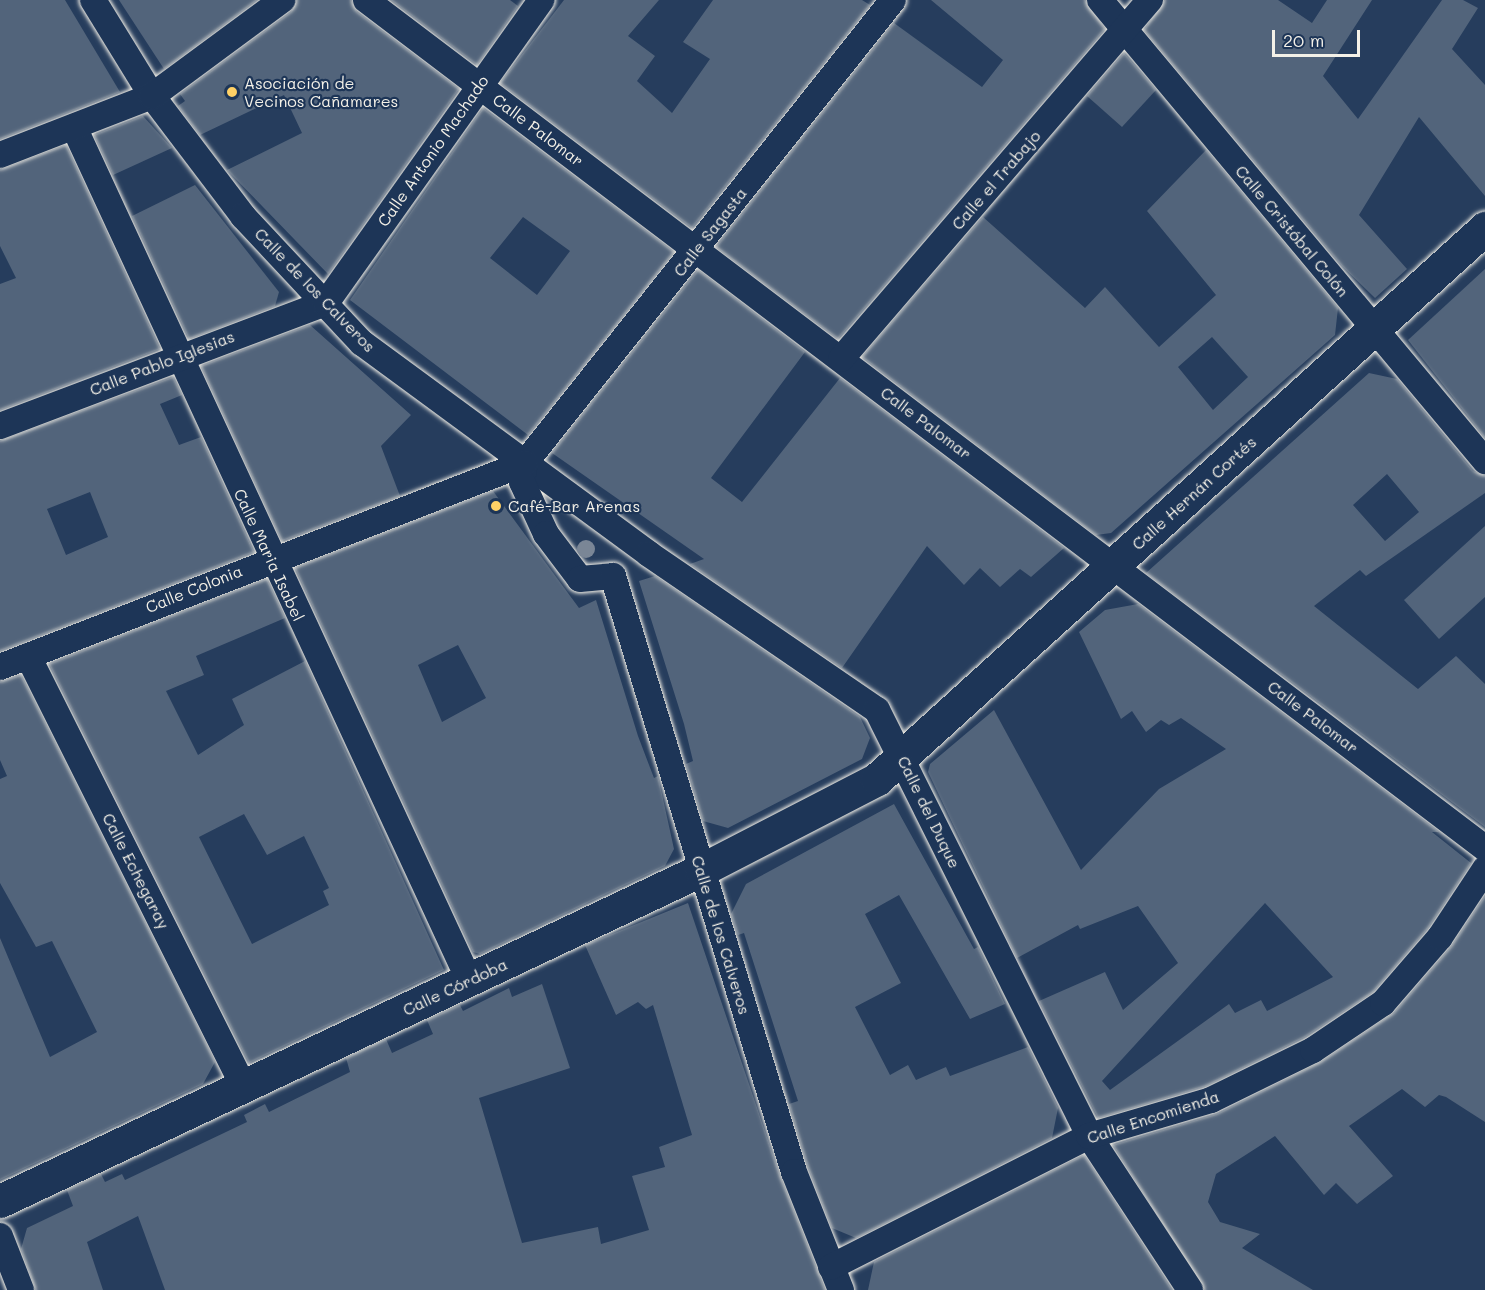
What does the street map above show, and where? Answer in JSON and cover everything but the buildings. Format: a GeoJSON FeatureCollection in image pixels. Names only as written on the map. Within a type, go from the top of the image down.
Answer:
{"type":"FeatureCollection","features":[{"type":"Feature","properties":{"kind":"main road","name":"Calle Hernán Cortés"},"geometry":{"type":"LineString","coordinates":[[903,758],[1485,228]]}},
{"type":"Feature","properties":{"kind":"main road","name":"Calle Córdoba"},"geometry":{"type":"LineString","coordinates":[[0,1201],[701,870],[877,779],[903,758]]}},
{"type":"Feature","properties":{"kind":"street","name":"Calle de los Calveros"},"geometry":{"type":"LineString","coordinates":[[93,0],[152,96],[243,216],[362,343],[525,463]]}},
{"type":"Feature","properties":{"kind":"street"},"geometry":{"type":"LineString","coordinates":[[0,155],[152,96],[282,0]]}},
{"type":"Feature","properties":{"kind":"street","name":"Calle Palomar"},"geometry":{"type":"LineString","coordinates":[[366,0],[1485,848]]}},
{"type":"Feature","properties":{"kind":"street","name":"Calle Antonio Machado"},"geometry":{"type":"LineString","coordinates":[[326,303],[541,0]]}},
{"type":"Feature","properties":{"kind":"street","name":"Calle Cristóbal Colón"},"geometry":{"type":"LineString","coordinates":[[1100,0],[1485,461]]}},
{"type":"Feature","properties":{"kind":"street","name":"Calle el Trabajo"},"geometry":{"type":"LineString","coordinates":[[841,359],[1150,0]]}},
{"type":"Feature","properties":{"kind":"street","name":"Calle Sagasta"},"geometry":{"type":"LineString","coordinates":[[525,463],[697,250],[888,2]]}},
{"type":"Feature","properties":{"kind":"street","name":"Calle Maria Isabel"},"geometry":{"type":"LineString","coordinates":[[74,127],[270,558],[469,980]]}},
{"type":"Feature","properties":{"kind":"street","name":"Calle Pablo Iglesias"},"geometry":{"type":"LineString","coordinates":[[0,426],[178,356],[326,303]]}},
{"type":"Feature","properties":{"kind":"street"},"geometry":{"type":"LineString","coordinates":[[525,463],[522,482],[546,534],[580,579],[613,576],[649,554]]}},
{"type":"Feature","properties":{"kind":"street","name":"Calle del Duque"},"geometry":{"type":"LineString","coordinates":[[525,463],[649,554],[877,710],[903,758],[1089,1136],[1190,1290]]}},
{"type":"Feature","properties":{"kind":"street","name":"Calle Colonia"},"geometry":{"type":"LineString","coordinates":[[0,667],[270,558],[525,463]]}},
{"type":"Feature","properties":{"kind":"street","name":"Calle de los Calveros"},"geometry":{"type":"LineString","coordinates":[[613,576],[794,1172],[836,1278]]}},
{"type":"Feature","properties":{"kind":"street","name":"Calle Echegaray"},"geometry":{"type":"LineString","coordinates":[[28,656],[244,1087]]}},
{"type":"Feature","properties":{"kind":"street","name":"Calle Encomienda"},"geometry":{"type":"LineString","coordinates":[[836,1278],[1089,1136],[1211,1100],[1313,1050],[1383,1003],[1440,937],[1485,869]]}},
{"type":"Feature","properties":{"kind":"street"},"geometry":{"type":"LineString","coordinates":[[0,1236],[21,1290]]}},
{"type":"Feature","properties":{"kind":"place","name":"Asociación de Vecinos Cañamares"},"geometry":{"type":"Point","coordinates":[232,92]}},
{"type":"Feature","properties":{"kind":"place","name":"Café-Bar Arenas"},"geometry":{"type":"Point","coordinates":[496,506]}}]}
